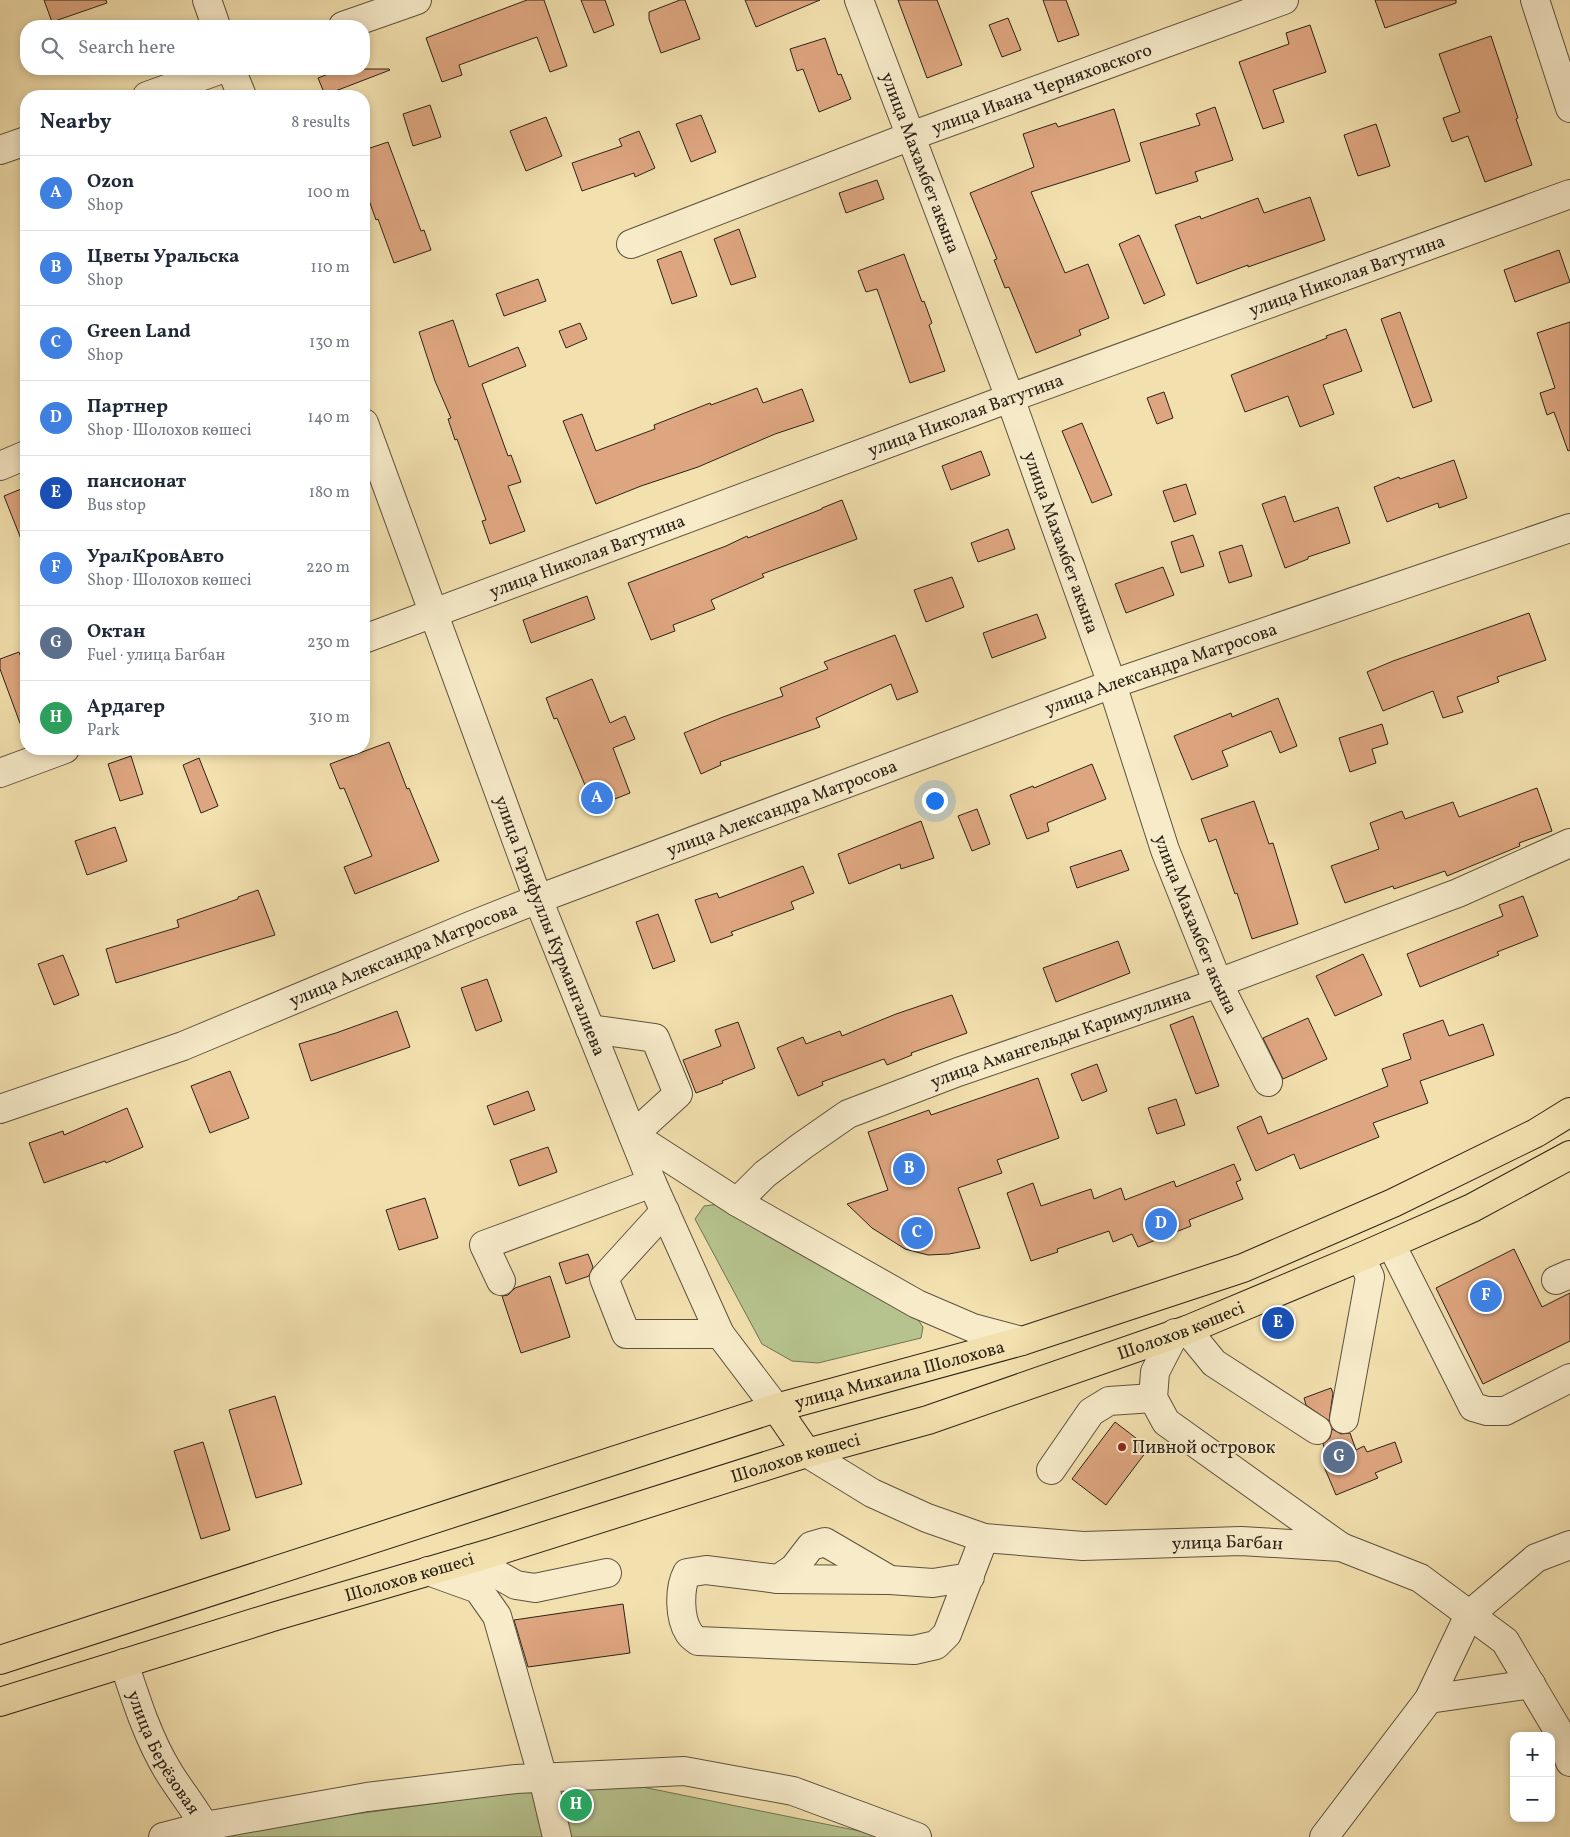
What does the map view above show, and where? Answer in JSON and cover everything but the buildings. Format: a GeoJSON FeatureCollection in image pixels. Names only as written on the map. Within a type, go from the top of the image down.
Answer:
{"type":"FeatureCollection","features":[{"type":"Feature","properties":{"kind":"highway","name":"Шолохов көшесі"},"geometry":{"type":"LineString","coordinates":[[1022,1341],[1243,1268],[1393,1203],[1536,1133],[1570,1112]]}},
{"type":"Feature","properties":{"kind":"highway","name":"Шолохов көшесі"},"geometry":{"type":"LineString","coordinates":[[0,1702],[276,1616],[470,1559],[807,1453],[928,1420],[1181,1331],[1361,1257],[1472,1208],[1570,1155]]}},
{"type":"Feature","properties":{"kind":"highway","name":"улица Михаила Шолохова"},"geometry":{"type":"LineString","coordinates":[[776,1408],[1022,1341]]}},
{"type":"Feature","properties":{"kind":"highway"},"geometry":{"type":"LineString","coordinates":[[0,1660],[776,1408],[807,1453]]}},
{"type":"Feature","properties":{"kind":"street"},"geometry":{"type":"LineString","coordinates":[[207,0],[214,20]]}},
{"type":"Feature","properties":{"kind":"street"},"geometry":{"type":"LineString","coordinates":[[360,20],[417,0]]}},
{"type":"Feature","properties":{"kind":"street","name":"улица Махамбет акына"},"geometry":{"type":"LineString","coordinates":[[859,0],[1010,398],[1112,684],[1165,850],[1218,983],[1268,1082]]}},
{"type":"Feature","properties":{"kind":"street","name":"улица Ивана Черняховского"},"geometry":{"type":"LineString","coordinates":[[631,244],[911,136],[1284,0]]}},
{"type":"Feature","properties":{"kind":"street"},"geometry":{"type":"LineString","coordinates":[[1535,0],[1570,108]]}},
{"type":"Feature","properties":{"kind":"street"},"geometry":{"type":"LineString","coordinates":[[164,90],[205,75]]}},
{"type":"Feature","properties":{"kind":"street"},"geometry":{"type":"LineString","coordinates":[[233,75],[240,90]]}},
{"type":"Feature","properties":{"kind":"street"},"geometry":{"type":"LineString","coordinates":[[0,150],[20,142]]}},
{"type":"Feature","properties":{"kind":"street","name":"улица Николая Ватутина"},"geometry":{"type":"LineString","coordinates":[[370,637],[1010,398],[1570,194]]}},
{"type":"Feature","properties":{"kind":"street","name":"улица Гарифуллы Курмангалиева"},"geometry":{"type":"LineString","coordinates":[[370,440],[538,899],[652,1183],[720,1334],[776,1408]]}},
{"type":"Feature","properties":{"kind":"street"},"geometry":{"type":"LineString","coordinates":[[0,466],[20,458]]}},
{"type":"Feature","properties":{"kind":"street","name":"улица Александра Матросова"},"geometry":{"type":"LineString","coordinates":[[0,1109],[183,1046],[538,899],[1112,684],[1570,528]]}},
{"type":"Feature","properties":{"kind":"street"},"geometry":{"type":"LineString","coordinates":[[0,773],[49,755]]}},
{"type":"Feature","properties":{"kind":"street","name":"улица Амангельды Каримуллина"},"geometry":{"type":"LineString","coordinates":[[737,1202],[765,1174],[848,1114],[958,1072],[1218,983],[1458,893],[1570,843]]}},
{"type":"Feature","properties":{"kind":"street"},"geometry":{"type":"LineString","coordinates":[[590,1029],[655,1038],[678,1094],[633,1135],[737,1202],[917,1304],[973,1328],[1022,1341]]}},
{"type":"Feature","properties":{"kind":"street"},"geometry":{"type":"LineString","coordinates":[[501,1281],[484,1245],[652,1183]]}},
{"type":"Feature","properties":{"kind":"street"},"geometry":{"type":"LineString","coordinates":[[664,1211],[604,1278],[626,1334],[720,1334]]}},
{"type":"Feature","properties":{"kind":"street"},"geometry":{"type":"LineString","coordinates":[[1391,1244],[1473,1407],[1488,1411],[1505,1411],[1570,1378]]}},
{"type":"Feature","properties":{"kind":"street"},"geometry":{"type":"LineString","coordinates":[[1344,1419],[1370,1277],[1361,1257]]}},
{"type":"Feature","properties":{"kind":"street"},"geometry":{"type":"LineString","coordinates":[[1317,1430],[1214,1363],[1181,1331],[1155,1372],[1153,1398],[1166,1422],[1341,1547]]}},
{"type":"Feature","properties":{"kind":"street"},"geometry":{"type":"LineString","coordinates":[[1051,1470],[1091,1412],[1109,1401],[1153,1398]]}},
{"type":"Feature","properties":{"kind":"street","name":"улица Багбан"},"geometry":{"type":"LineString","coordinates":[[807,1453],[872,1493],[927,1518],[984,1538],[1083,1546],[1241,1541],[1341,1547],[1420,1578],[1505,1641],[1559,1732],[1570,1762]]}},
{"type":"Feature","properties":{"kind":"street"},"geometry":{"type":"LineString","coordinates":[[970,1576],[932,1583],[890,1580],[778,1578],[706,1570],[687,1573],[682,1582],[683,1617],[689,1633],[698,1641],[914,1650],[929,1647],[936,1645],[947,1634],[970,1576],[984,1538]]}},
{"type":"Feature","properties":{"kind":"street"},"geometry":{"type":"LineString","coordinates":[[778,1578],[794,1568],[811,1546],[825,1542],[890,1580]]}},
{"type":"Feature","properties":{"kind":"street"},"geometry":{"type":"LineString","coordinates":[[1324,1837],[1428,1699],[1469,1615],[1536,1558],[1570,1544]]}},
{"type":"Feature","properties":{"kind":"street"},"geometry":{"type":"LineString","coordinates":[[470,1559],[516,1585],[535,1588],[607,1573]]}},
{"type":"Feature","properties":{"kind":"street"},"geometry":{"type":"LineString","coordinates":[[428,1571],[478,1589],[498,1616],[558,1837]]}},
{"type":"Feature","properties":{"kind":"street","name":"улица Берёзовая"},"geometry":{"type":"LineString","coordinates":[[124,1664],[153,1742],[168,1771],[208,1831]]}},
{"type":"Feature","properties":{"kind":"street"},"geometry":{"type":"LineString","coordinates":[[1428,1699],[1531,1684]]}},
{"type":"Feature","properties":{"kind":"street"},"geometry":{"type":"LineString","coordinates":[[163,1837],[208,1831],[367,1797],[516,1779],[684,1771],[793,1791],[906,1835]]}},
{"type":"Feature","properties":{"kind":"green space"},"geometry":{"type":"Polygon","coordinates":[[[720,1204],[914,1314],[923,1327],[921,1338],[818,1363],[792,1361],[762,1344],[695,1219],[704,1206],[720,1204]]]}},
{"type":"Feature","properties":{"kind":"green space"},"geometry":{"type":"Polygon","coordinates":[[[608,1780],[889,1837],[185,1837],[608,1780]]]}},
{"type":"Feature","properties":{"kind":"place","name":"Ozon"},"geometry":{"type":"Point","coordinates":[597,798]}},
{"type":"Feature","properties":{"kind":"place","name":"Цветы Уральска"},"geometry":{"type":"Point","coordinates":[909,1169]}},
{"type":"Feature","properties":{"kind":"place","name":"Партнер"},"geometry":{"type":"Point","coordinates":[1161,1224]}},
{"type":"Feature","properties":{"kind":"place","name":"Green Land"},"geometry":{"type":"Point","coordinates":[917,1233]}},
{"type":"Feature","properties":{"kind":"place","name":"УралКровАвто"},"geometry":{"type":"Point","coordinates":[1486,1296]}},
{"type":"Feature","properties":{"kind":"place","name":"пансионат"},"geometry":{"type":"Point","coordinates":[1278,1323]}},
{"type":"Feature","properties":{"kind":"place","name":"Пивной островок"},"geometry":{"type":"Point","coordinates":[1122,1447]}},
{"type":"Feature","properties":{"kind":"place","name":"Октан"},"geometry":{"type":"Point","coordinates":[1339,1457]}},
{"type":"Feature","properties":{"kind":"place","name":"Ардагер"},"geometry":{"type":"Point","coordinates":[576,1805]}}]}
